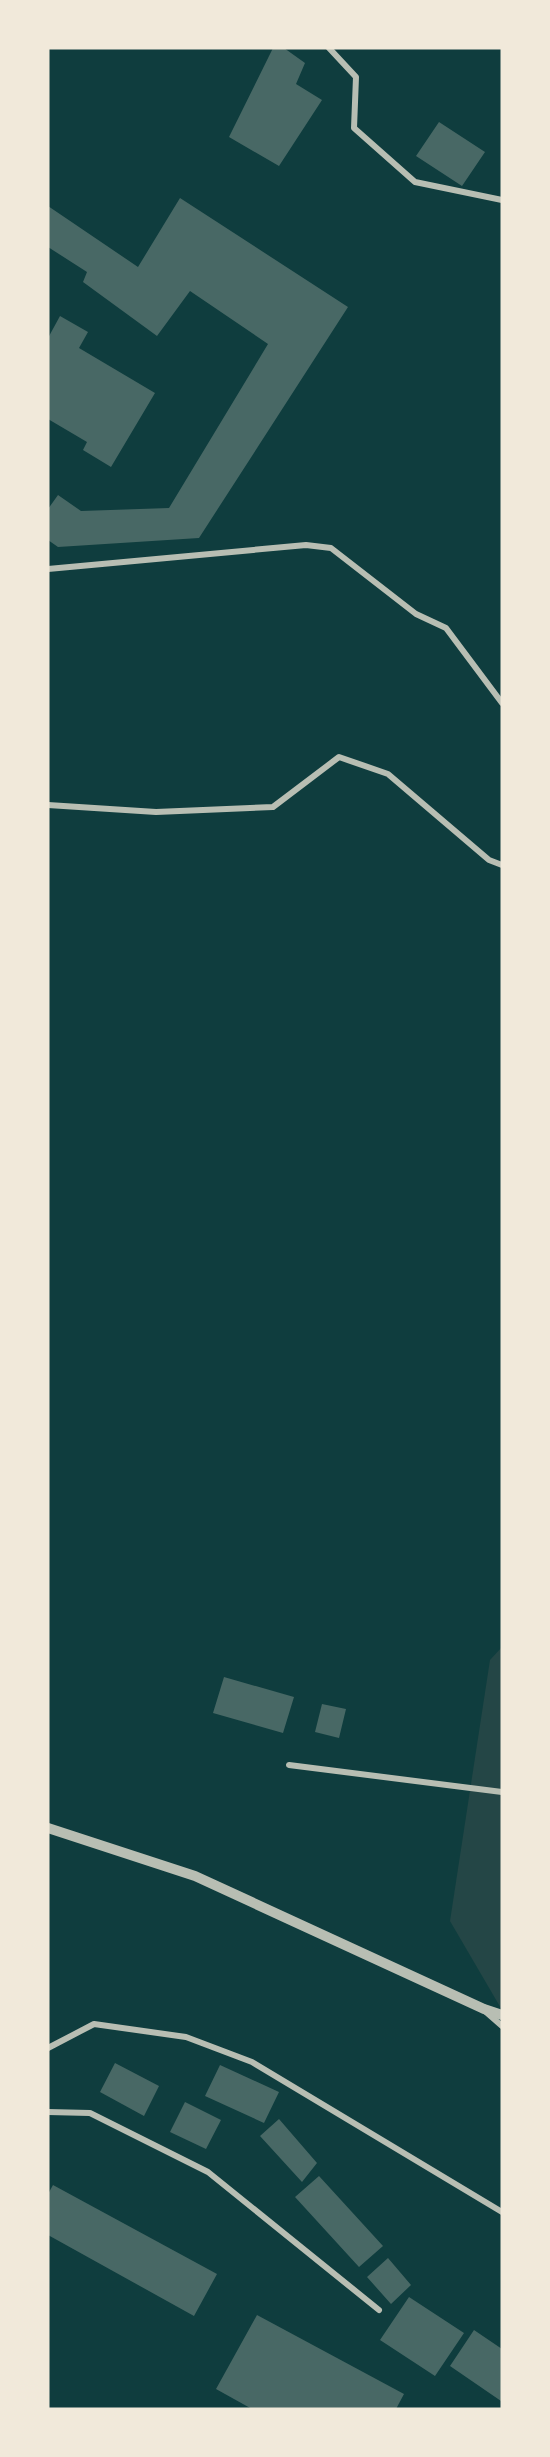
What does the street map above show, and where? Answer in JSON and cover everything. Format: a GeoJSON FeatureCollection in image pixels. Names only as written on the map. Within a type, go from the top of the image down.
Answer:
{"type":"FeatureCollection","features":[{"type":"Feature","properties":{"kind":"street"},"geometry":{"type":"LineString","coordinates":[[328,48],[357,77],[354,128],[388,159],[415,182],[502,200]]}},
{"type":"Feature","properties":{"kind":"street"},"geometry":{"type":"LineString","coordinates":[[48,569],[306,545],[331,548],[416,614],[446,628],[502,703]]}},
{"type":"Feature","properties":{"kind":"street"},"geometry":{"type":"LineString","coordinates":[[48,805],[156,812],[273,807],[339,757],[388,774],[489,860],[502,865]]}},
{"type":"Feature","properties":{"kind":"street"},"geometry":{"type":"LineString","coordinates":[[289,1765],[502,1792]]}},
{"type":"Feature","properties":{"kind":"street"},"geometry":{"type":"LineString","coordinates":[[48,1828],[195,1876],[484,2009],[502,2015]]}},
{"type":"Feature","properties":{"kind":"street"},"geometry":{"type":"LineString","coordinates":[[484,2009],[502,2026]]}},
{"type":"Feature","properties":{"kind":"street"},"geometry":{"type":"LineString","coordinates":[[48,2048],[94,2025],[186,2037],[252,2062],[502,2212]]}},
{"type":"Feature","properties":{"kind":"street"},"geometry":{"type":"LineString","coordinates":[[48,2112],[90,2113],[208,2172],[379,2310]]}},
{"type":"Feature","properties":{"kind":"shaded area"},"geometry":{"type":"Polygon","coordinates":[[[502,1647],[502,2010],[450,1921],[490,1660],[502,1647]]]}},
{"type":"Feature","properties":{"kind":"building"},"geometry":{"type":"Polygon","coordinates":[[[273,48],[284,48],[305,63],[296,84],[322,100],[279,166],[229,137],[273,48]]]}},
{"type":"Feature","properties":{"kind":"building"},"geometry":{"type":"Polygon","coordinates":[[[439,122],[485,152],[462,186],[416,156],[439,122]]]}},
{"type":"Feature","properties":{"kind":"building"},"geometry":{"type":"Polygon","coordinates":[[[180,198],[348,307],[199,538],[58,547],[48,540],[48,509],[58,495],[81,511],[169,508],[268,344],[190,291],[157,336],[83,282],[87,272],[48,247],[48,206],[138,267],[180,198]]]}},
{"type":"Feature","properties":{"kind":"building"},"geometry":{"type":"Polygon","coordinates":[[[60,316],[88,332],[79,348],[155,393],[111,467],[83,450],[87,442],[48,419],[48,338],[60,316]]]}},
{"type":"Feature","properties":{"kind":"building"},"geometry":{"type":"Polygon","coordinates":[[[224,1677],[294,1697],[283,1733],[213,1713],[224,1677]]]}},
{"type":"Feature","properties":{"kind":"building"},"geometry":{"type":"Polygon","coordinates":[[[322,1704],[346,1709],[339,1738],[315,1732],[322,1704]]]}},
{"type":"Feature","properties":{"kind":"building"},"geometry":{"type":"Polygon","coordinates":[[[115,2063],[159,2086],[144,2116],[100,2092],[115,2063]]]}},
{"type":"Feature","properties":{"kind":"building"},"geometry":{"type":"Polygon","coordinates":[[[220,2065],[279,2092],[264,2123],[205,2096],[220,2065]]]}},
{"type":"Feature","properties":{"kind":"building"},"geometry":{"type":"Polygon","coordinates":[[[185,2102],[221,2120],[206,2149],[170,2132],[185,2102]]]}},
{"type":"Feature","properties":{"kind":"building"},"geometry":{"type":"Polygon","coordinates":[[[279,2119],[317,2163],[302,2182],[260,2136],[279,2119]]]}},
{"type":"Feature","properties":{"kind":"building"},"geometry":{"type":"Polygon","coordinates":[[[319,2176],[383,2246],[359,2267],[295,2197],[319,2176]]]}},
{"type":"Feature","properties":{"kind":"building"},"geometry":{"type":"Polygon","coordinates":[[[53,2185],[217,2274],[194,2316],[48,2235],[48,2194],[53,2185]]]}},
{"type":"Feature","properties":{"kind":"building"},"geometry":{"type":"Polygon","coordinates":[[[388,2258],[411,2285],[391,2304],[367,2277],[388,2258]]]}},
{"type":"Feature","properties":{"kind":"building"},"geometry":{"type":"Polygon","coordinates":[[[409,2297],[464,2333],[435,2376],[380,2340],[409,2297]]]}},
{"type":"Feature","properties":{"kind":"building"},"geometry":{"type":"Polygon","coordinates":[[[257,2315],[404,2394],[396,2409],[252,2409],[216,2389],[257,2315]]]}},
{"type":"Feature","properties":{"kind":"building"},"geometry":{"type":"Polygon","coordinates":[[[474,2330],[502,2349],[501,2401],[450,2366],[474,2330]]]}}]}
